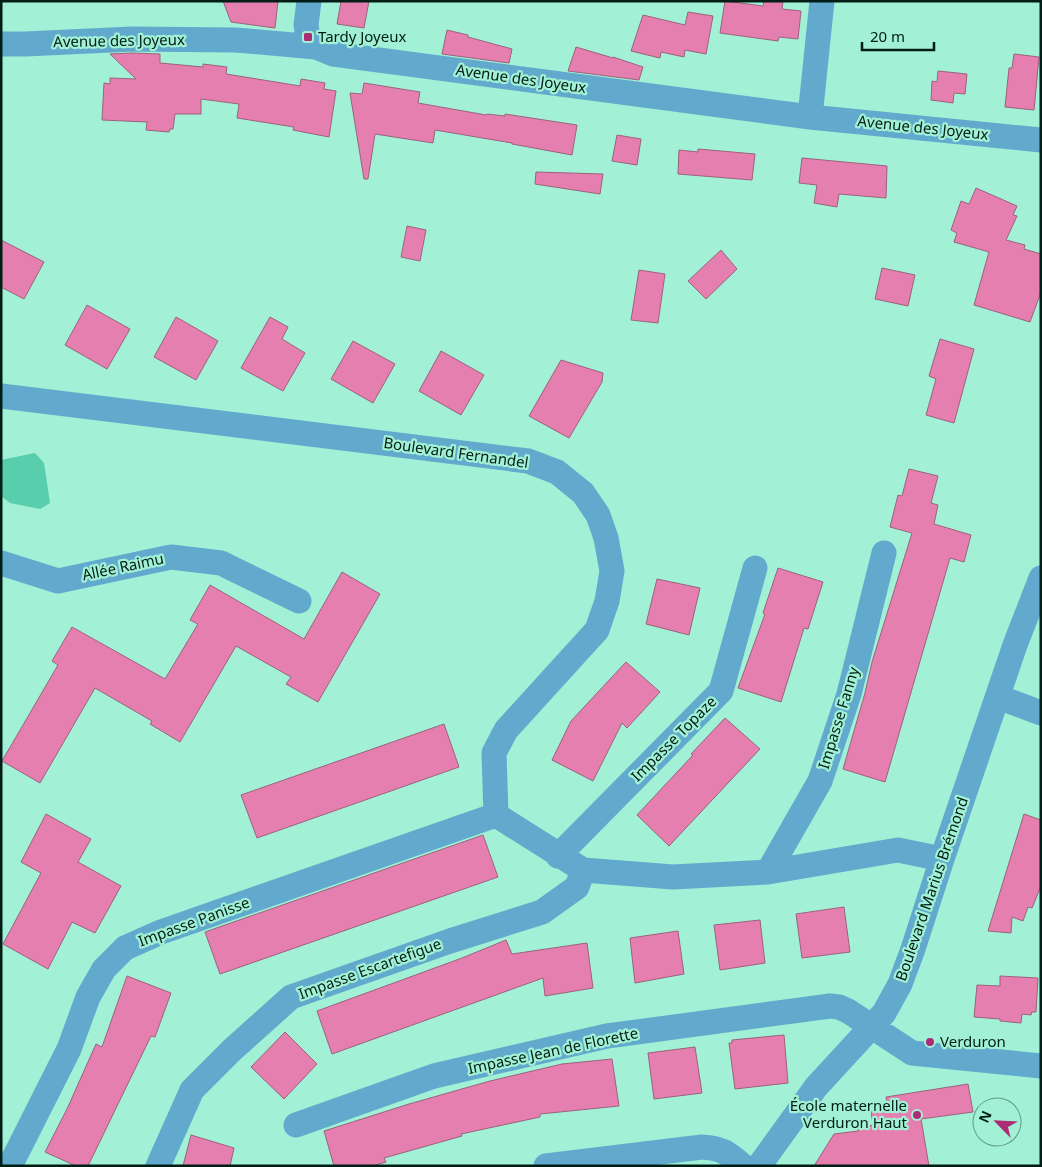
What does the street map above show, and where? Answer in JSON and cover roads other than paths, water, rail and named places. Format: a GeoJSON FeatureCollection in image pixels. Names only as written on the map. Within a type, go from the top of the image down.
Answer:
{"type":"FeatureCollection","features":[{"type":"Feature","properties":{"kind":"street"},"geometry":{"type":"LineString","coordinates":[[309,1],[306,25],[308,37],[316,47]]}},
{"type":"Feature","properties":{"kind":"street"},"geometry":{"type":"LineString","coordinates":[[810,117],[822,1]]}},
{"type":"Feature","properties":{"kind":"street","name":"Avenue des Joyeux"},"geometry":{"type":"LineString","coordinates":[[1,44],[132,39],[236,40],[316,47],[333,54],[810,117],[1041,140]]}},
{"type":"Feature","properties":{"kind":"street","name":"Boulevard Fernandel"},"geometry":{"type":"LineString","coordinates":[[1,396],[528,461],[557,472],[583,493],[598,515],[606,538],[612,571],[607,601],[597,630],[506,730],[494,753],[496,815]]}},
{"type":"Feature","properties":{"kind":"street","name":"Impasse Fanny"},"geometry":{"type":"LineString","coordinates":[[768,872],[820,781],[848,694],[884,553]]}},
{"type":"Feature","properties":{"kind":"street","name":"Allée Raimu"},"geometry":{"type":"LineString","coordinates":[[1,562],[58,581],[171,557],[221,563],[300,601]]}},
{"type":"Feature","properties":{"kind":"street","name":"Impasse Topaze"},"geometry":{"type":"LineString","coordinates":[[558,856],[721,691],[755,568]]}},
{"type":"Feature","properties":{"kind":"street","name":"Boulevard Marius Brémond"},"geometry":{"type":"LineString","coordinates":[[759,1166],[816,1087],[884,1013],[900,984],[1015,645],[1041,578]]}},
{"type":"Feature","properties":{"kind":"street"},"geometry":{"type":"LineString","coordinates":[[998,697],[1041,714]]}},
{"type":"Feature","properties":{"kind":"street"},"geometry":{"type":"LineString","coordinates":[[496,815],[558,856],[583,870],[673,877],[768,872],[898,850],[942,859]]}},
{"type":"Feature","properties":{"kind":"street","name":"Impasse Panisse"},"geometry":{"type":"LineString","coordinates":[[10,1166],[69,1049],[92,990],[104,969],[125,948],[161,932],[496,815]]}},
{"type":"Feature","properties":{"kind":"street","name":"Impasse Escartefigue"},"geometry":{"type":"LineString","coordinates":[[158,1166],[192,1090],[232,1050],[291,997],[450,941],[542,912],[577,887],[583,870]]}},
{"type":"Feature","properties":{"kind":"street","name":"Impasse Jean de Florette"},"geometry":{"type":"LineString","coordinates":[[296,1125],[434,1076],[607,1036],[830,1006],[839,1006],[912,1053],[1040,1071]]}},
{"type":"Feature","properties":{"kind":"street"},"geometry":{"type":"LineString","coordinates":[[546,1166],[702,1147],[726,1151],[743,1166]]}},
{"type":"Feature","properties":{"kind":"place","name":"Tardy Joyeux"},"geometry":{"type":"Point","coordinates":[308,37]}},
{"type":"Feature","properties":{"kind":"place","name":"Verduron"},"geometry":{"type":"Point","coordinates":[930,1042]}},
{"type":"Feature","properties":{"kind":"place","name":"École maternelle Verduron Haut"},"geometry":{"type":"Point","coordinates":[917,1115]}}]}
